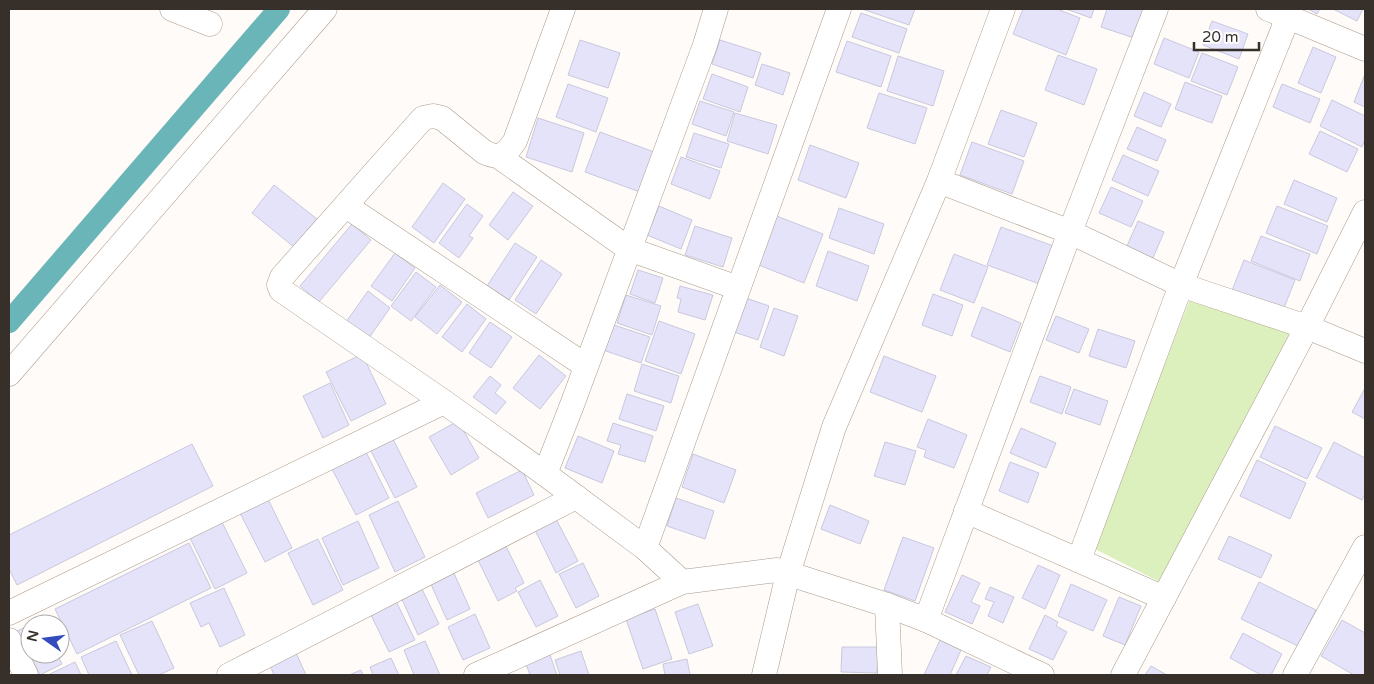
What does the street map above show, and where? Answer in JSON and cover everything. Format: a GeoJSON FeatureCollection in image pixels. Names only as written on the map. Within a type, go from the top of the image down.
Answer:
{"type":"FeatureCollection","features":[{"type":"Feature","properties":{"kind":"street"},"geometry":{"type":"LineString","coordinates":[[172,9],[210,24]]}},
{"type":"Feature","properties":{"kind":"street"},"geometry":{"type":"LineString","coordinates":[[9,374],[325,9]]}},
{"type":"Feature","properties":{"kind":"street"},"geometry":{"type":"LineString","coordinates":[[498,156],[508,152],[516,141],[563,9]]}},
{"type":"Feature","properties":{"kind":"street"},"geometry":{"type":"LineString","coordinates":[[545,474],[705,45],[716,9]]}},
{"type":"Feature","properties":{"kind":"street"},"geometry":{"type":"LineString","coordinates":[[645,548],[839,9]]}},
{"type":"Feature","properties":{"kind":"street"},"geometry":{"type":"LineString","coordinates":[[764,675],[788,574],[834,427],[939,181],[1003,9]]}},
{"type":"Feature","properties":{"kind":"street"},"geometry":{"type":"LineString","coordinates":[[926,620],[1070,232],[1156,9]]}},
{"type":"Feature","properties":{"kind":"street"},"geometry":{"type":"LineString","coordinates":[[1079,560],[1181,286],[1278,13],[1365,49]]}},
{"type":"Feature","properties":{"kind":"street"},"geometry":{"type":"LineString","coordinates":[[682,582],[645,548],[545,474],[281,290],[279,285],[282,277],[423,118],[434,116],[442,118],[484,152],[498,156],[629,249],[738,288]]}},
{"type":"Feature","properties":{"kind":"street"},"geometry":{"type":"LineString","coordinates":[[939,181],[1070,232],[1181,286],[1307,327],[1365,351]]}},
{"type":"Feature","properties":{"kind":"street"},"geometry":{"type":"LineString","coordinates":[[346,206],[586,366]]}},
{"type":"Feature","properties":{"kind":"street"},"geometry":{"type":"LineString","coordinates":[[1123,675],[1307,327],[1365,212]]}},
{"type":"Feature","properties":{"kind":"street"},"geometry":{"type":"LineString","coordinates":[[9,613],[444,402]]}},
{"type":"Feature","properties":{"kind":"street"},"geometry":{"type":"LineString","coordinates":[[244,672],[576,497]]}},
{"type":"Feature","properties":{"kind":"street"},"geometry":{"type":"LineString","coordinates":[[966,510],[1164,598]]}},
{"type":"Feature","properties":{"kind":"street"},"geometry":{"type":"LineString","coordinates":[[1294,675],[1365,547]]}},
{"type":"Feature","properties":{"kind":"street"},"geometry":{"type":"LineString","coordinates":[[476,675],[682,582],[778,570],[887,605],[926,620],[1042,675]]}},
{"type":"Feature","properties":{"kind":"street"},"geometry":{"type":"LineString","coordinates":[[887,605],[890,675]]}},
{"type":"Feature","properties":{"kind":"street"},"geometry":{"type":"LineString","coordinates":[[9,640],[26,675]]}},
{"type":"Feature","properties":{"kind":"green space"},"geometry":{"type":"Polygon","coordinates":[[[1190,299],[1290,332],[1166,585],[1093,548],[1190,299]]]}},
{"type":"Feature","properties":{"kind":"building"},"geometry":{"type":"Polygon","coordinates":[[[862,9],[915,9],[909,25],[862,9]]]}},
{"type":"Feature","properties":{"kind":"building"},"geometry":{"type":"Polygon","coordinates":[[[1023,9],[1057,9],[1080,18],[1066,55],[1013,34],[1023,9]]]}},
{"type":"Feature","properties":{"kind":"building"},"geometry":{"type":"Polygon","coordinates":[[[1066,9],[1094,9],[1091,18],[1066,9]]]}},
{"type":"Feature","properties":{"kind":"building"},"geometry":{"type":"Polygon","coordinates":[[[1107,9],[1144,9],[1134,38],[1101,27],[1107,9]]]}},
{"type":"Feature","properties":{"kind":"building"},"geometry":{"type":"Polygon","coordinates":[[[1308,9],[1320,9],[1317,14],[1308,9]]]}},
{"type":"Feature","properties":{"kind":"building"},"geometry":{"type":"Polygon","coordinates":[[[1333,9],[1363,9],[1357,21],[1333,9]]]}},
{"type":"Feature","properties":{"kind":"building"},"geometry":{"type":"Polygon","coordinates":[[[861,13],[907,29],[899,53],[852,37],[861,13]]]}},
{"type":"Feature","properties":{"kind":"building"},"geometry":{"type":"Polygon","coordinates":[[[1212,21],[1248,34],[1239,59],[1203,45],[1212,21]]]}},
{"type":"Feature","properties":{"kind":"building"},"geometry":{"type":"Polygon","coordinates":[[[1164,38],[1199,52],[1189,78],[1154,64],[1164,38]]]}},
{"type":"Feature","properties":{"kind":"building"},"geometry":{"type":"Polygon","coordinates":[[[580,40],[620,53],[608,88],[568,75],[580,40]]]}},
{"type":"Feature","properties":{"kind":"building"},"geometry":{"type":"Polygon","coordinates":[[[720,40],[761,53],[753,78],[712,64],[720,40]]]}},
{"type":"Feature","properties":{"kind":"building"},"geometry":{"type":"Polygon","coordinates":[[[847,41],[891,56],[881,87],[836,72],[847,41]]]}},
{"type":"Feature","properties":{"kind":"building"},"geometry":{"type":"Polygon","coordinates":[[[1313,47],[1336,57],[1321,93],[1298,83],[1313,47]]]}},
{"type":"Feature","properties":{"kind":"building"},"geometry":{"type":"Polygon","coordinates":[[[1202,53],[1238,67],[1227,95],[1191,81],[1202,53]]]}},
{"type":"Feature","properties":{"kind":"building"},"geometry":{"type":"Polygon","coordinates":[[[1058,55],[1097,69],[1084,105],[1045,90],[1058,55]]]}},
{"type":"Feature","properties":{"kind":"building"},"geometry":{"type":"Polygon","coordinates":[[[898,56],[944,71],[933,106],[887,91],[898,56]]]}},
{"type":"Feature","properties":{"kind":"building"},"geometry":{"type":"Polygon","coordinates":[[[762,64],[790,73],[783,95],[755,85],[762,64]]]}},
{"type":"Feature","properties":{"kind":"building"},"geometry":{"type":"Polygon","coordinates":[[[712,74],[748,87],[740,112],[703,99],[712,74]]]}},
{"type":"Feature","properties":{"kind":"building"},"geometry":{"type":"Polygon","coordinates":[[[1365,74],[1365,107],[1354,102],[1365,74]]]}},
{"type":"Feature","properties":{"kind":"building"},"geometry":{"type":"Polygon","coordinates":[[[1185,82],[1222,96],[1212,123],[1175,109],[1185,82]]]}},
{"type":"Feature","properties":{"kind":"building"},"geometry":{"type":"Polygon","coordinates":[[[568,84],[608,98],[596,132],[556,117],[568,84]]]}},
{"type":"Feature","properties":{"kind":"building"},"geometry":{"type":"Polygon","coordinates":[[[1282,84],[1320,99],[1310,123],[1273,107],[1282,84]]]}},
{"type":"Feature","properties":{"kind":"building"},"geometry":{"type":"Polygon","coordinates":[[[1144,92],[1171,104],[1161,127],[1134,116],[1144,92]]]}},
{"type":"Feature","properties":{"kind":"building"},"geometry":{"type":"Polygon","coordinates":[[[879,93],[927,108],[915,144],[867,128],[879,93]]]}},
{"type":"Feature","properties":{"kind":"building"},"geometry":{"type":"Polygon","coordinates":[[[1332,100],[1365,116],[1365,139],[1362,147],[1320,126],[1332,100]]]}},
{"type":"Feature","properties":{"kind":"building"},"geometry":{"type":"Polygon","coordinates":[[[700,101],[734,112],[726,136],[692,124],[700,101]]]}},
{"type":"Feature","properties":{"kind":"building"},"geometry":{"type":"Polygon","coordinates":[[[1001,110],[1037,123],[1024,157],[988,144],[1001,110]]]}},
{"type":"Feature","properties":{"kind":"building"},"geometry":{"type":"Polygon","coordinates":[[[735,113],[777,125],[768,154],[727,141],[735,113]]]}},
{"type":"Feature","properties":{"kind":"building"},"geometry":{"type":"Polygon","coordinates":[[[538,118],[584,133],[572,172],[526,157],[538,118]]]}},
{"type":"Feature","properties":{"kind":"building"},"geometry":{"type":"Polygon","coordinates":[[[1137,127],[1166,140],[1157,161],[1127,149],[1137,127]]]}},
{"type":"Feature","properties":{"kind":"building"},"geometry":{"type":"Polygon","coordinates":[[[1320,131],[1358,149],[1347,172],[1309,154],[1320,131]]]}},
{"type":"Feature","properties":{"kind":"building"},"geometry":{"type":"Polygon","coordinates":[[[600,132],[654,152],[640,192],[585,172],[600,132]]]}},
{"type":"Feature","properties":{"kind":"building"},"geometry":{"type":"Polygon","coordinates":[[[694,133],[729,144],[721,168],[686,157],[694,133]]]}},
{"type":"Feature","properties":{"kind":"building"},"geometry":{"type":"Polygon","coordinates":[[[972,142],[1024,161],[1012,194],[960,175],[972,142]]]}},
{"type":"Feature","properties":{"kind":"building"},"geometry":{"type":"Polygon","coordinates":[[[810,145],[859,163],[846,198],[798,180],[810,145]]]}},
{"type":"Feature","properties":{"kind":"building"},"geometry":{"type":"Polygon","coordinates":[[[1123,155],[1159,171],[1148,196],[1112,180],[1123,155]]]}},
{"type":"Feature","properties":{"kind":"building"},"geometry":{"type":"Polygon","coordinates":[[[681,157],[720,171],[710,199],[671,184],[681,157]]]}},
{"type":"Feature","properties":{"kind":"building"},"geometry":{"type":"Polygon","coordinates":[[[1294,180],[1337,198],[1327,222],[1284,204],[1294,180]]]}},
{"type":"Feature","properties":{"kind":"building"},"geometry":{"type":"Polygon","coordinates":[[[443,183],[465,199],[434,243],[412,227],[443,183]]]}},
{"type":"Feature","properties":{"kind":"building"},"geometry":{"type":"Polygon","coordinates":[[[274,185],[317,219],[294,247],[252,213],[274,185]]]}},
{"type":"Feature","properties":{"kind":"building"},"geometry":{"type":"Polygon","coordinates":[[[1111,187],[1143,201],[1131,227],[1099,213],[1111,187]]]}},
{"type":"Feature","properties":{"kind":"building"},"geometry":{"type":"Polygon","coordinates":[[[513,192],[533,206],[508,240],[489,225],[513,192]]]}},
{"type":"Feature","properties":{"kind":"building"},"geometry":{"type":"Polygon","coordinates":[[[467,204],[483,216],[469,236],[473,238],[459,258],[439,243],[467,204]]]}},
{"type":"Feature","properties":{"kind":"building"},"geometry":{"type":"Polygon","coordinates":[[[659,206],[692,220],[681,249],[647,235],[659,206]]]}},
{"type":"Feature","properties":{"kind":"building"},"geometry":{"type":"Polygon","coordinates":[[[1277,206],[1328,226],[1317,254],[1266,233],[1277,206]]]}},
{"type":"Feature","properties":{"kind":"building"},"geometry":{"type":"Polygon","coordinates":[[[839,208],[884,224],[874,254],[829,238],[839,208]]]}},
{"type":"Feature","properties":{"kind":"building"},"geometry":{"type":"Polygon","coordinates":[[[769,213],[823,234],[804,283],[751,262],[769,213]]]}},
{"type":"Feature","properties":{"kind":"building"},"geometry":{"type":"Polygon","coordinates":[[[1138,221],[1164,232],[1153,258],[1127,246],[1138,221]]]}},
{"type":"Feature","properties":{"kind":"building"},"geometry":{"type":"Polygon","coordinates":[[[352,224],[371,240],[319,302],[300,286],[352,224]]]}},
{"type":"Feature","properties":{"kind":"building"},"geometry":{"type":"Polygon","coordinates":[[[695,226],[732,238],[723,267],[685,255],[695,226]]]}},
{"type":"Feature","properties":{"kind":"building"},"geometry":{"type":"Polygon","coordinates":[[[1001,227],[1059,248],[1045,286],[987,265],[1001,227]]]}},
{"type":"Feature","properties":{"kind":"building"},"geometry":{"type":"Polygon","coordinates":[[[1261,236],[1310,254],[1300,281],[1251,261],[1261,236]]]}},
{"type":"Feature","properties":{"kind":"building"},"geometry":{"type":"Polygon","coordinates":[[[515,243],[537,257],[509,300],[487,286],[515,243]]]}},
{"type":"Feature","properties":{"kind":"building"},"geometry":{"type":"Polygon","coordinates":[[[828,251],[869,266],[857,301],[816,286],[828,251]]]}},
{"type":"Feature","properties":{"kind":"building"},"geometry":{"type":"Polygon","coordinates":[[[395,253],[415,268],[392,301],[371,286],[395,253]]]}},
{"type":"Feature","properties":{"kind":"building"},"geometry":{"type":"Polygon","coordinates":[[[954,254],[988,267],[974,303],[940,290],[954,254]]]}},
{"type":"Feature","properties":{"kind":"building"},"geometry":{"type":"Polygon","coordinates":[[[541,260],[562,274],[536,314],[515,300],[541,260]]]}},
{"type":"Feature","properties":{"kind":"building"},"geometry":{"type":"Polygon","coordinates":[[[1244,260],[1295,280],[1282,313],[1231,293],[1244,260]]]}},
{"type":"Feature","properties":{"kind":"building"},"geometry":{"type":"Polygon","coordinates":[[[638,270],[663,278],[655,303],[630,294],[638,270]]]}},
{"type":"Feature","properties":{"kind":"building"},"geometry":{"type":"Polygon","coordinates":[[[416,272],[436,287],[411,321],[391,306],[416,272]]]}},
{"type":"Feature","properties":{"kind":"building"},"geometry":{"type":"Polygon","coordinates":[[[440,285],[462,302],[437,334],[415,317],[440,285]]]}},
{"type":"Feature","properties":{"kind":"building"},"geometry":{"type":"Polygon","coordinates":[[[680,286],[713,295],[705,320],[678,312],[681,299],[677,298],[680,286]]]}},
{"type":"Feature","properties":{"kind":"building"},"geometry":{"type":"Polygon","coordinates":[[[368,291],[390,308],[369,338],[346,322],[368,291]]]}},
{"type":"Feature","properties":{"kind":"building"},"geometry":{"type":"Polygon","coordinates":[[[933,294],[963,305],[952,336],[922,325],[933,294]]]}},
{"type":"Feature","properties":{"kind":"building"},"geometry":{"type":"Polygon","coordinates":[[[626,295],[661,306],[652,335],[617,323],[626,295]]]}},
{"type":"Feature","properties":{"kind":"building"},"geometry":{"type":"Polygon","coordinates":[[[740,296],[769,306],[758,340],[728,330],[740,296]]]}},
{"type":"Feature","properties":{"kind":"building"},"geometry":{"type":"Polygon","coordinates":[[[467,304],[486,319],[462,352],[442,337],[467,304]]]}},
{"type":"Feature","properties":{"kind":"building"},"geometry":{"type":"Polygon","coordinates":[[[982,307],[1021,323],[1010,352],[971,336],[982,307]]]}},
{"type":"Feature","properties":{"kind":"building"},"geometry":{"type":"Polygon","coordinates":[[[774,308],[798,316],[784,356],[760,347],[774,308]]]}},
{"type":"Feature","properties":{"kind":"building"},"geometry":{"type":"Polygon","coordinates":[[[1056,316],[1089,329],[1079,353],[1046,340],[1056,316]]]}},
{"type":"Feature","properties":{"kind":"building"},"geometry":{"type":"Polygon","coordinates":[[[659,321],[695,334],[681,374],[645,361],[659,321]]]}},
{"type":"Feature","properties":{"kind":"building"},"geometry":{"type":"Polygon","coordinates":[[[490,322],[512,337],[491,368],[469,353],[490,322]]]}},
{"type":"Feature","properties":{"kind":"building"},"geometry":{"type":"Polygon","coordinates":[[[611,324],[650,337],[641,363],[603,350],[611,324]]]}},
{"type":"Feature","properties":{"kind":"building"},"geometry":{"type":"Polygon","coordinates":[[[1098,329],[1135,341],[1126,368],[1089,356],[1098,329]]]}},
{"type":"Feature","properties":{"kind":"building"},"geometry":{"type":"Polygon","coordinates":[[[362,354],[386,404],[351,421],[326,372],[362,354]]]}},
{"type":"Feature","properties":{"kind":"building"},"geometry":{"type":"Polygon","coordinates":[[[539,355],[566,376],[540,409],[513,388],[539,355]]]}},
{"type":"Feature","properties":{"kind":"building"},"geometry":{"type":"Polygon","coordinates":[[[884,356],[936,376],[922,412],[870,392],[884,356]]]}},
{"type":"Feature","properties":{"kind":"building"},"geometry":{"type":"Polygon","coordinates":[[[642,364],[679,376],[671,403],[634,391],[642,364]]]}},
{"type":"Feature","properties":{"kind":"building"},"geometry":{"type":"Polygon","coordinates":[[[490,376],[501,385],[495,393],[506,402],[496,414],[473,397],[490,376]]]}},
{"type":"Feature","properties":{"kind":"building"},"geometry":{"type":"Polygon","coordinates":[[[1040,376],[1071,387],[1062,414],[1030,402],[1040,376]]]}},
{"type":"Feature","properties":{"kind":"building"},"geometry":{"type":"Polygon","coordinates":[[[330,383],[349,425],[323,438],[303,396],[330,383]]]}},
{"type":"Feature","properties":{"kind":"building"},"geometry":{"type":"Polygon","coordinates":[[[1365,388],[1365,419],[1352,412],[1365,388]]]}},
{"type":"Feature","properties":{"kind":"building"},"geometry":{"type":"Polygon","coordinates":[[[1074,389],[1108,401],[1100,425],[1065,413],[1074,389]]]}},
{"type":"Feature","properties":{"kind":"building"},"geometry":{"type":"Polygon","coordinates":[[[627,394],[664,406],[656,431],[619,419],[627,394]]]}},
{"type":"Feature","properties":{"kind":"building"},"geometry":{"type":"Polygon","coordinates":[[[928,419],[967,435],[954,468],[924,457],[926,450],[917,447],[928,419]]]}},
{"type":"Feature","properties":{"kind":"building"},"geometry":{"type":"Polygon","coordinates":[[[458,421],[479,458],[451,475],[429,437],[458,421]]]}},
{"type":"Feature","properties":{"kind":"building"},"geometry":{"type":"Polygon","coordinates":[[[613,423],[653,436],[645,462],[618,454],[621,445],[607,441],[613,423]]]}},
{"type":"Feature","properties":{"kind":"building"},"geometry":{"type":"Polygon","coordinates":[[[1275,426],[1322,448],[1307,479],[1260,457],[1275,426]]]}},
{"type":"Feature","properties":{"kind":"building"},"geometry":{"type":"Polygon","coordinates":[[[1021,428],[1056,443],[1046,468],[1010,453],[1021,428]]]}},
{"type":"Feature","properties":{"kind":"building"},"geometry":{"type":"Polygon","coordinates":[[[578,436],[614,451],[602,483],[565,468],[578,436]]]}},
{"type":"Feature","properties":{"kind":"building"},"geometry":{"type":"Polygon","coordinates":[[[392,437],[417,487],[395,498],[370,449],[392,437]]]}},
{"type":"Feature","properties":{"kind":"building"},"geometry":{"type":"Polygon","coordinates":[[[885,442],[916,451],[905,485],[874,476],[885,442]]]}},
{"type":"Feature","properties":{"kind":"building"},"geometry":{"type":"Polygon","coordinates":[[[1334,442],[1365,458],[1365,494],[1362,500],[1316,477],[1334,442]]]}},
{"type":"Feature","properties":{"kind":"building"},"geometry":{"type":"Polygon","coordinates":[[[192,444],[213,486],[17,585],[9,569],[9,535],[192,444]]]}},
{"type":"Feature","properties":{"kind":"building"},"geometry":{"type":"Polygon","coordinates":[[[366,452],[389,498],[356,515],[332,469],[366,452]]]}},
{"type":"Feature","properties":{"kind":"building"},"geometry":{"type":"Polygon","coordinates":[[[693,454],[736,470],[724,503],[682,487],[693,454]]]}},
{"type":"Feature","properties":{"kind":"building"},"geometry":{"type":"Polygon","coordinates":[[[1257,460],[1306,483],[1290,519],[1240,496],[1257,460]]]}},
{"type":"Feature","properties":{"kind":"building"},"geometry":{"type":"Polygon","coordinates":[[[1010,462],[1039,473],[1028,503],[999,491],[1010,462]]]}},
{"type":"Feature","properties":{"kind":"building"},"geometry":{"type":"Polygon","coordinates":[[[522,470],[534,495],[488,518],[476,493],[522,470]]]}},
{"type":"Feature","properties":{"kind":"building"},"geometry":{"type":"Polygon","coordinates":[[[267,497],[292,548],[265,562],[239,511],[267,497]]]}},
{"type":"Feature","properties":{"kind":"building"},"geometry":{"type":"Polygon","coordinates":[[[676,498],[714,511],[705,539],[667,526],[676,498]]]}},
{"type":"Feature","properties":{"kind":"building"},"geometry":{"type":"Polygon","coordinates":[[[398,501],[425,557],[395,572],[369,515],[398,501]]]}},
{"type":"Feature","properties":{"kind":"building"},"geometry":{"type":"Polygon","coordinates":[[[830,505],[869,521],[860,544],[821,529],[830,505]]]}},
{"type":"Feature","properties":{"kind":"building"},"geometry":{"type":"Polygon","coordinates":[[[556,519],[578,561],[556,573],[535,530],[556,519]]]}},
{"type":"Feature","properties":{"kind":"building"},"geometry":{"type":"Polygon","coordinates":[[[358,521],[379,568],[343,585],[322,538],[358,521]]]}},
{"type":"Feature","properties":{"kind":"building"},"geometry":{"type":"Polygon","coordinates":[[[222,522],[247,573],[215,589],[190,538],[222,522]]]}},
{"type":"Feature","properties":{"kind":"building"},"geometry":{"type":"Polygon","coordinates":[[[1229,536],[1272,555],[1261,578],[1218,559],[1229,536]]]}},
{"type":"Feature","properties":{"kind":"building"},"geometry":{"type":"Polygon","coordinates":[[[903,537],[934,548],[915,601],[884,590],[903,537]]]}},
{"type":"Feature","properties":{"kind":"building"},"geometry":{"type":"Polygon","coordinates":[[[318,539],[343,590],[313,605],[288,553],[318,539]]]}},
{"type":"Feature","properties":{"kind":"building"},"geometry":{"type":"Polygon","coordinates":[[[189,543],[211,588],[77,654],[70,640],[70,614],[57,614],[55,609],[189,543]]]}},
{"type":"Feature","properties":{"kind":"building"},"geometry":{"type":"Polygon","coordinates":[[[505,544],[524,583],[515,588],[517,591],[498,601],[477,558],[505,544]]]}},
{"type":"Feature","properties":{"kind":"building"},"geometry":{"type":"Polygon","coordinates":[[[583,563],[599,596],[576,608],[559,574],[583,563]]]}},
{"type":"Feature","properties":{"kind":"building"},"geometry":{"type":"Polygon","coordinates":[[[1038,565],[1060,575],[1045,609],[1022,598],[1038,565]]]}},
{"type":"Feature","properties":{"kind":"building"},"geometry":{"type":"Polygon","coordinates":[[[453,571],[470,609],[447,620],[430,582],[453,571]]]}},
{"type":"Feature","properties":{"kind":"building"},"geometry":{"type":"Polygon","coordinates":[[[962,575],[980,583],[971,602],[980,606],[972,624],[945,612],[962,575]]]}},
{"type":"Feature","properties":{"kind":"building"},"geometry":{"type":"Polygon","coordinates":[[[540,580],[558,616],[536,627],[518,592],[540,580]]]}},
{"type":"Feature","properties":{"kind":"building"},"geometry":{"type":"Polygon","coordinates":[[[1259,582],[1316,610],[1298,646],[1241,619],[1259,582]]]}},
{"type":"Feature","properties":{"kind":"building"},"geometry":{"type":"Polygon","coordinates":[[[1071,584],[1107,600],[1093,631],[1058,616],[1071,584]]]}},
{"type":"Feature","properties":{"kind":"building"},"geometry":{"type":"Polygon","coordinates":[[[421,587],[439,624],[418,635],[401,597],[421,587]]]}},
{"type":"Feature","properties":{"kind":"building"},"geometry":{"type":"Polygon","coordinates":[[[990,587],[1014,597],[1003,623],[988,616],[994,602],[985,599],[990,587]]]}},
{"type":"Feature","properties":{"kind":"building"},"geometry":{"type":"Polygon","coordinates":[[[224,588],[245,635],[220,647],[209,623],[201,627],[190,603],[224,588]]]}},
{"type":"Feature","properties":{"kind":"building"},"geometry":{"type":"Polygon","coordinates":[[[1119,597],[1141,606],[1125,645],[1103,636],[1119,597]]]}},
{"type":"Feature","properties":{"kind":"building"},"geometry":{"type":"Polygon","coordinates":[[[395,599],[415,640],[389,652],[369,611],[395,599]]]}},
{"type":"Feature","properties":{"kind":"building"},"geometry":{"type":"Polygon","coordinates":[[[698,604],[713,646],[689,654],[675,612],[698,604]]]}},
{"type":"Feature","properties":{"kind":"building"},"geometry":{"type":"Polygon","coordinates":[[[655,609],[672,659],[643,669],[626,619],[655,609]]]}},
{"type":"Feature","properties":{"kind":"building"},"geometry":{"type":"Polygon","coordinates":[[[475,614],[490,648],[463,660],[448,627],[475,614]]]}},
{"type":"Feature","properties":{"kind":"building"},"geometry":{"type":"Polygon","coordinates":[[[1045,615],[1058,622],[1056,626],[1067,632],[1053,660],[1029,649],[1045,615]]]}},
{"type":"Feature","properties":{"kind":"building"},"geometry":{"type":"Polygon","coordinates":[[[1342,620],[1365,633],[1365,675],[1354,675],[1321,656],[1342,620]]]}},
{"type":"Feature","properties":{"kind":"building"},"geometry":{"type":"Polygon","coordinates":[[[152,621],[174,668],[159,675],[139,675],[120,635],[152,621]]]}},
{"type":"Feature","properties":{"kind":"building"},"geometry":{"type":"Polygon","coordinates":[[[1243,633],[1282,654],[1271,675],[1261,675],[1230,658],[1243,633]]]}},
{"type":"Feature","properties":{"kind":"building"},"geometry":{"type":"Polygon","coordinates":[[[940,640],[961,650],[950,675],[924,675],[940,640]]]}},
{"type":"Feature","properties":{"kind":"building"},"geometry":{"type":"Polygon","coordinates":[[[116,641],[132,675],[89,675],[81,657],[116,641]]]}},
{"type":"Feature","properties":{"kind":"building"},"geometry":{"type":"Polygon","coordinates":[[[425,641],[440,675],[414,675],[404,650],[425,641]]]}},
{"type":"Feature","properties":{"kind":"building"},"geometry":{"type":"Polygon","coordinates":[[[293,646],[306,675],[274,675],[267,658],[293,646]]]}},
{"type":"Feature","properties":{"kind":"building"},"geometry":{"type":"Polygon","coordinates":[[[842,647],[878,647],[877,673],[841,672],[842,647]]]}},
{"type":"Feature","properties":{"kind":"building"},"geometry":{"type":"Polygon","coordinates":[[[581,651],[589,675],[560,675],[555,660],[581,651]]]}},
{"type":"Feature","properties":{"kind":"building"},"geometry":{"type":"Polygon","coordinates":[[[550,655],[557,675],[530,675],[526,664],[550,655]]]}},
{"type":"Feature","properties":{"kind":"building"},"geometry":{"type":"Polygon","coordinates":[[[966,656],[991,667],[987,675],[956,675],[966,656]]]}},
{"type":"Feature","properties":{"kind":"building"},"geometry":{"type":"Polygon","coordinates":[[[391,658],[399,675],[373,675],[370,667],[391,658]]]}},
{"type":"Feature","properties":{"kind":"building"},"geometry":{"type":"Polygon","coordinates":[[[687,659],[690,675],[665,675],[663,664],[687,659]]]}},
{"type":"Feature","properties":{"kind":"building"},"geometry":{"type":"Polygon","coordinates":[[[75,662],[81,675],[48,675],[75,662]]]}},
{"type":"Feature","properties":{"kind":"building"},"geometry":{"type":"Polygon","coordinates":[[[34,664],[62,664],[40,675],[34,664]]]}},
{"type":"Feature","properties":{"kind":"building"},"geometry":{"type":"Polygon","coordinates":[[[1151,666],[1167,675],[1145,675],[1151,666]]]}},
{"type":"Feature","properties":{"kind":"building"},"geometry":{"type":"Polygon","coordinates":[[[361,670],[363,675],[349,675],[361,670]]]}},
{"type":"Feature","properties":{"kind":"waterway"},"geometry":{"type":"LineString","coordinates":[[9,322],[279,9]]}}]}
